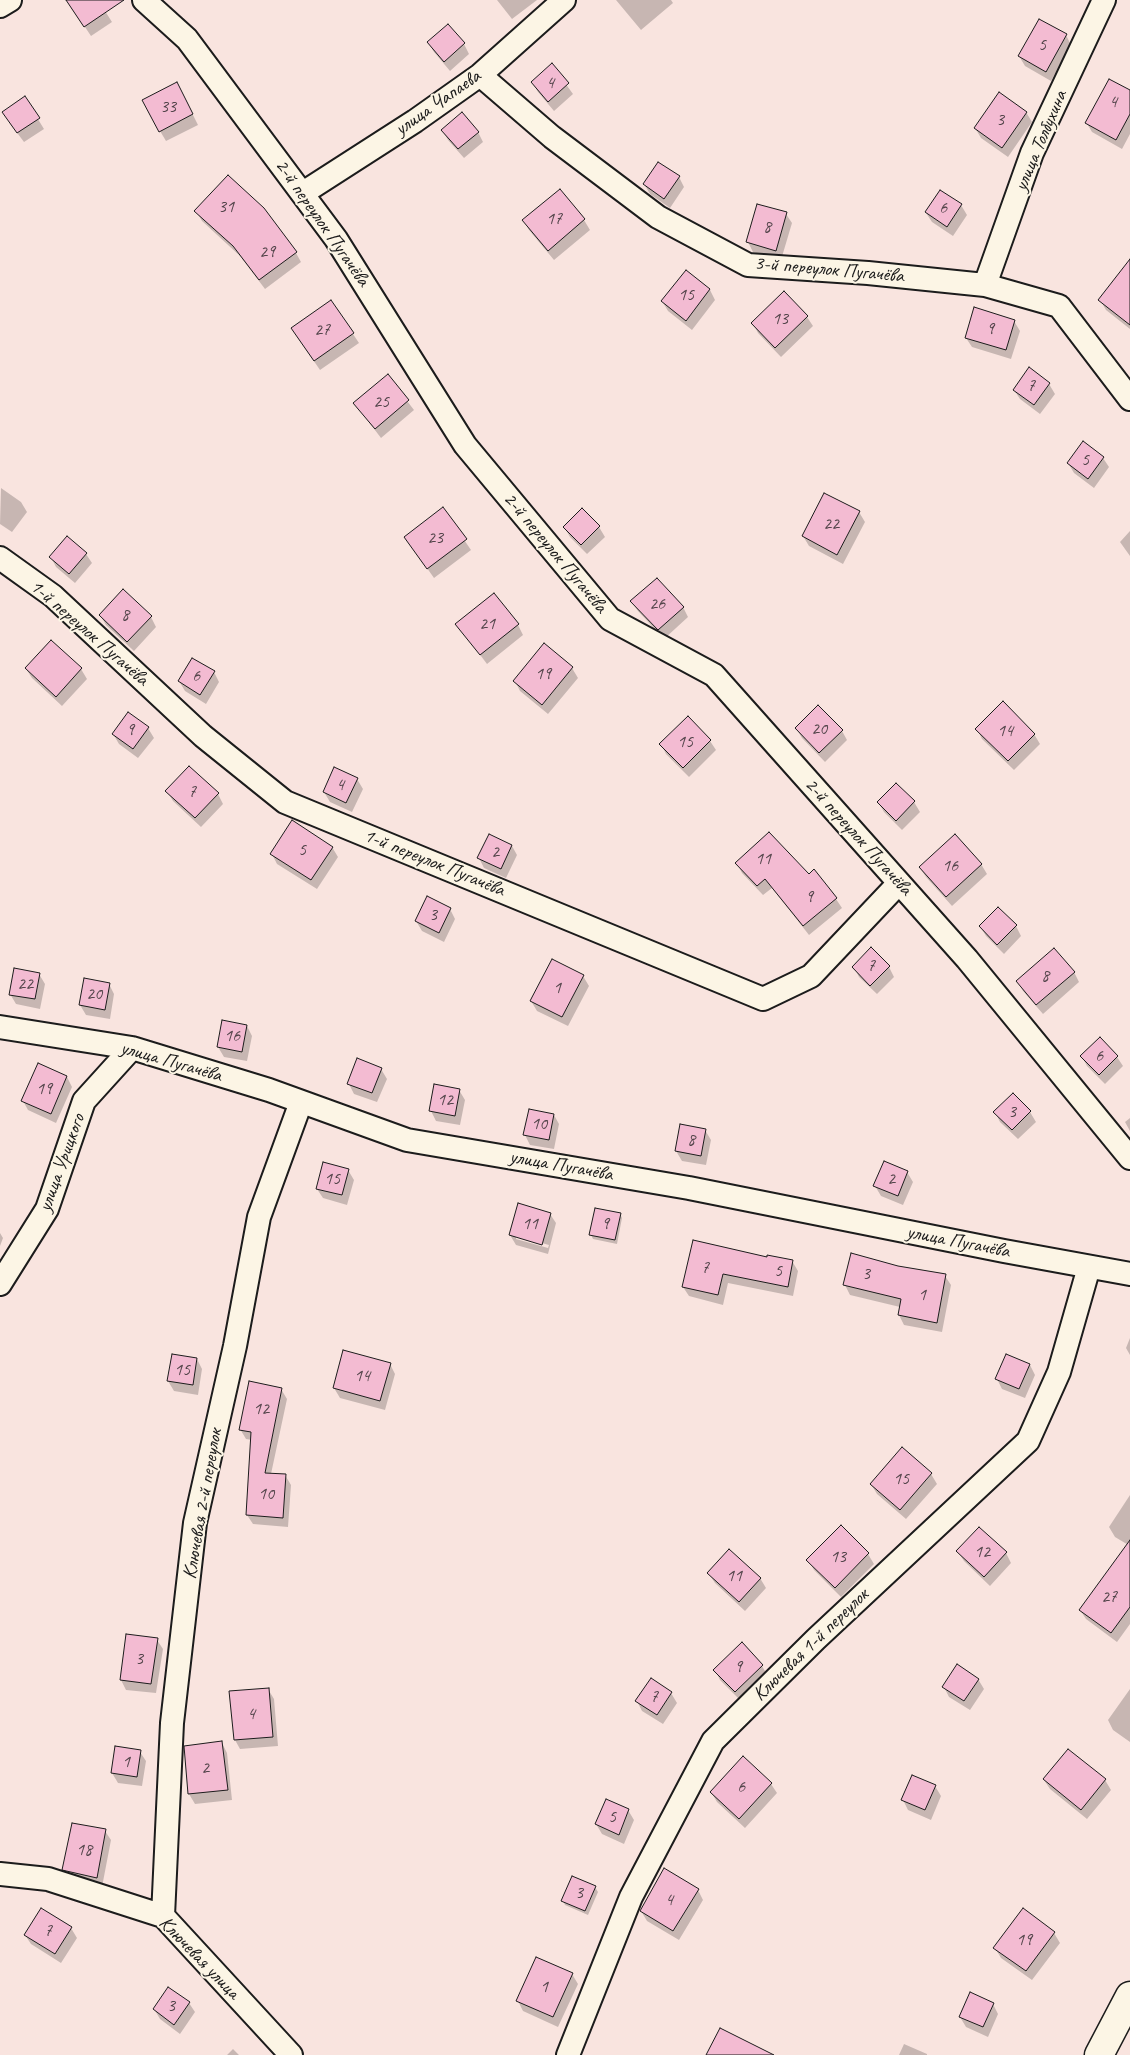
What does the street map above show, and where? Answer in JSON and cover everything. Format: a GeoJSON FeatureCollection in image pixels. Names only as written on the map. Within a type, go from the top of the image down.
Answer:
{"type":"FeatureCollection","features":[{"type":"Feature","properties":{"kind":"main road"},"geometry":{"type":"LineString","coordinates":[[1099,2055],[1130,1996]]}},
{"type":"Feature","properties":{"kind":"street"},"geometry":{"type":"LineString","coordinates":[[0,6],[10,0]]}},
{"type":"Feature","properties":{"kind":"street","name":"2-й переулок Пугачёва"},"geometry":{"type":"LineString","coordinates":[[144,0],[187,39],[336,239],[465,445],[610,620],[714,675],[966,959],[1130,1158]]}},
{"type":"Feature","properties":{"kind":"street","name":"улица Чапаева"},"geometry":{"type":"LineString","coordinates":[[302,193],[415,121],[480,75],[564,0]]}},
{"type":"Feature","properties":{"kind":"street","name":"улица Толбухина"},"geometry":{"type":"LineString","coordinates":[[986,285],[1032,153],[1104,0]]}},
{"type":"Feature","properties":{"kind":"street","name":"3-й переулок Пугачёва"},"geometry":{"type":"LineString","coordinates":[[480,75],[552,137],[658,217],[748,265],[868,273],[986,285],[1059,306],[1130,398]]}},
{"type":"Feature","properties":{"kind":"street","name":"1-й переулок Пугачёва"},"geometry":{"type":"LineString","coordinates":[[0,558],[53,596],[203,736],[285,802],[763,999],[811,976],[899,883]]}},
{"type":"Feature","properties":{"kind":"street","name":"улица Пугачёва"},"geometry":{"type":"LineString","coordinates":[[0,1027],[132,1048],[269,1090],[407,1140],[689,1188],[1130,1274]]}},
{"type":"Feature","properties":{"kind":"street","name":"улица Урицкого"},"geometry":{"type":"LineString","coordinates":[[0,1284],[47,1209],[84,1101],[132,1048]]}},
{"type":"Feature","properties":{"kind":"street","name":"Ключевая 2-й переулок"},"geometry":{"type":"LineString","coordinates":[[163,1916],[172,1723],[195,1523],[235,1346],[259,1217],[301,1102]]}},
{"type":"Feature","properties":{"kind":"street","name":"Ключевая 1-й переулок"},"geometry":{"type":"LineString","coordinates":[[568,2055],[631,1897],[713,1741],[816,1639],[1028,1441],[1059,1372],[1089,1267]]}},
{"type":"Feature","properties":{"kind":"street","name":"Ключевая улица"},"geometry":{"type":"LineString","coordinates":[[0,1874],[48,1879],[163,1916],[291,2055]]}},
{"type":"Feature","properties":{"kind":"building"},"geometry":{"type":"Polygon","coordinates":[[[66,0],[124,0],[84,27],[66,0]]]}},
{"type":"Feature","properties":{"kind":"building"},"geometry":{"type":"Polygon","coordinates":[[[1039,19],[1067,34],[1046,72],[1018,56],[1039,19]]]}},
{"type":"Feature","properties":{"kind":"building"},"geometry":{"type":"Polygon","coordinates":[[[448,24],[465,43],[444,62],[427,42],[448,24]]]}},
{"type":"Feature","properties":{"kind":"building"},"geometry":{"type":"Polygon","coordinates":[[[552,63],[569,83],[548,102],[531,82],[552,63]]]}},
{"type":"Feature","properties":{"kind":"building"},"geometry":{"type":"Polygon","coordinates":[[[1109,79],[1130,90],[1130,114],[1116,140],[1085,123],[1109,79]]]}},
{"type":"Feature","properties":{"kind":"building"},"geometry":{"type":"Polygon","coordinates":[[[177,82],[193,114],[159,132],[142,100],[177,82]]]}},
{"type":"Feature","properties":{"kind":"building"},"geometry":{"type":"Polygon","coordinates":[[[999,92],[1027,112],[1002,148],[974,128],[999,92]]]}},
{"type":"Feature","properties":{"kind":"building"},"geometry":{"type":"Polygon","coordinates":[[[25,96],[40,118],[17,133],[2,112],[25,96]]]}},
{"type":"Feature","properties":{"kind":"building"},"geometry":{"type":"Polygon","coordinates":[[[462,112],[479,132],[458,149],[441,130],[462,112]]]}},
{"type":"Feature","properties":{"kind":"building"},"geometry":{"type":"Polygon","coordinates":[[[658,162],[680,176],[664,199],[643,184],[658,162]]]}},
{"type":"Feature","properties":{"kind":"building"},"geometry":{"type":"Polygon","coordinates":[[[228,175],[264,208],[297,252],[259,280],[233,246],[194,211],[228,175]]]}},
{"type":"Feature","properties":{"kind":"building"},"geometry":{"type":"Polygon","coordinates":[[[560,189],[585,219],[548,251],[522,220],[560,189]]]}},
{"type":"Feature","properties":{"kind":"building"},"geometry":{"type":"Polygon","coordinates":[[[940,190],[962,204],[947,227],[925,212],[940,190]]]}},
{"type":"Feature","properties":{"kind":"building"},"geometry":{"type":"Polygon","coordinates":[[[757,204],[787,212],[776,251],[746,242],[757,204]]]}},
{"type":"Feature","properties":{"kind":"building"},"geometry":{"type":"Polygon","coordinates":[[[1130,259],[1130,325],[1098,300],[1130,259]]]}},
{"type":"Feature","properties":{"kind":"building"},"geometry":{"type":"Polygon","coordinates":[[[686,270],[710,289],[686,321],[661,301],[686,270]]]}},
{"type":"Feature","properties":{"kind":"building"},"geometry":{"type":"Polygon","coordinates":[[[784,291],[808,316],[775,348],[751,323],[784,291]]]}},
{"type":"Feature","properties":{"kind":"building"},"geometry":{"type":"Polygon","coordinates":[[[331,300],[354,333],[314,361],[291,328],[331,300]]]}},
{"type":"Feature","properties":{"kind":"building"},"geometry":{"type":"Polygon","coordinates":[[[974,307],[1015,320],[1006,350],[965,338],[974,307]]]}},
{"type":"Feature","properties":{"kind":"building"},"geometry":{"type":"Polygon","coordinates":[[[1029,367],[1050,383],[1034,405],[1013,390],[1029,367]]]}},
{"type":"Feature","properties":{"kind":"building"},"geometry":{"type":"Polygon","coordinates":[[[388,374],[409,400],[375,429],[353,403],[388,374]]]}},
{"type":"Feature","properties":{"kind":"building"},"geometry":{"type":"Polygon","coordinates":[[[1083,441],[1104,457],[1088,479],[1067,463],[1083,441]]]}},
{"type":"Feature","properties":{"kind":"building"},"geometry":{"type":"Polygon","coordinates":[[[824,493],[860,511],[837,555],[802,536],[824,493]]]}},
{"type":"Feature","properties":{"kind":"building"},"geometry":{"type":"Polygon","coordinates":[[[443,507],[467,539],[427,569],[404,537],[443,507]]]}},
{"type":"Feature","properties":{"kind":"building"},"geometry":{"type":"Polygon","coordinates":[[[582,508],[600,526],[581,545],[563,527],[582,508]]]}},
{"type":"Feature","properties":{"kind":"building"},"geometry":{"type":"Polygon","coordinates":[[[67,536],[87,553],[69,574],[49,557],[67,536]]]}},
{"type":"Feature","properties":{"kind":"building"},"geometry":{"type":"Polygon","coordinates":[[[657,578],[684,607],[658,630],[630,601],[657,578]]]}},
{"type":"Feature","properties":{"kind":"building"},"geometry":{"type":"Polygon","coordinates":[[[123,589],[152,616],[127,642],[99,615],[123,589]]]}},
{"type":"Feature","properties":{"kind":"building"},"geometry":{"type":"Polygon","coordinates":[[[494,593],[519,624],[480,655],[455,624],[494,593]]]}},
{"type":"Feature","properties":{"kind":"building"},"geometry":{"type":"Polygon","coordinates":[[[51,640],[82,668],[56,697],[25,668],[51,640]]]}},
{"type":"Feature","properties":{"kind":"building"},"geometry":{"type":"Polygon","coordinates":[[[544,643],[573,667],[542,705],[513,681],[544,643]]]}},
{"type":"Feature","properties":{"kind":"building"},"geometry":{"type":"Polygon","coordinates":[[[192,658],[215,671],[200,695],[178,681],[192,658]]]}},
{"type":"Feature","properties":{"kind":"building"},"geometry":{"type":"Polygon","coordinates":[[[1003,701],[1035,734],[1008,761],[975,729],[1003,701]]]}},
{"type":"Feature","properties":{"kind":"building"},"geometry":{"type":"Polygon","coordinates":[[[818,705],[843,730],[819,753],[795,728],[818,705]]]}},
{"type":"Feature","properties":{"kind":"building"},"geometry":{"type":"Polygon","coordinates":[[[128,712],[149,727],[133,749],[112,734],[128,712]]]}},
{"type":"Feature","properties":{"kind":"building"},"geometry":{"type":"Polygon","coordinates":[[[688,716],[711,740],[683,768],[659,744],[688,716]]]}},
{"type":"Feature","properties":{"kind":"building"},"geometry":{"type":"Polygon","coordinates":[[[189,766],[219,793],[195,818],[165,791],[189,766]]]}},
{"type":"Feature","properties":{"kind":"building"},"geometry":{"type":"Polygon","coordinates":[[[334,767],[358,778],[346,803],[323,792],[334,767]]]}},
{"type":"Feature","properties":{"kind":"building"},"geometry":{"type":"Polygon","coordinates":[[[896,783],[915,801],[896,821],[877,802],[896,783]]]}},
{"type":"Feature","properties":{"kind":"building"},"geometry":{"type":"Polygon","coordinates":[[[292,820],[333,847],[311,880],[270,854],[292,820]]]}},
{"type":"Feature","properties":{"kind":"building"},"geometry":{"type":"Polygon","coordinates":[[[769,832],[809,874],[814,869],[837,898],[803,926],[765,879],[757,886],[735,863],[769,832]]]}},
{"type":"Feature","properties":{"kind":"building"},"geometry":{"type":"Polygon","coordinates":[[[489,834],[512,845],[501,869],[477,858],[489,834]]]}},
{"type":"Feature","properties":{"kind":"building"},"geometry":{"type":"Polygon","coordinates":[[[955,834],[982,864],[946,897],[919,867],[955,834]]]}},
{"type":"Feature","properties":{"kind":"building"},"geometry":{"type":"Polygon","coordinates":[[[427,896],[451,908],[439,933],[415,921],[427,896]]]}},
{"type":"Feature","properties":{"kind":"building"},"geometry":{"type":"Polygon","coordinates":[[[998,907],[1017,925],[997,945],[979,926],[998,907]]]}},
{"type":"Feature","properties":{"kind":"building"},"geometry":{"type":"Polygon","coordinates":[[[871,947],[890,966],[870,986],[852,967],[871,947]]]}},
{"type":"Feature","properties":{"kind":"building"},"geometry":{"type":"Polygon","coordinates":[[[1054,948],[1075,972],[1036,1005],[1016,981],[1054,948]]]}},
{"type":"Feature","properties":{"kind":"building"},"geometry":{"type":"Polygon","coordinates":[[[552,959],[584,975],[562,1017],[530,1001],[552,959]]]}},
{"type":"Feature","properties":{"kind":"building"},"geometry":{"type":"Polygon","coordinates":[[[14,968],[40,973],[35,999],[9,995],[14,968]]]}},
{"type":"Feature","properties":{"kind":"building"},"geometry":{"type":"Polygon","coordinates":[[[84,978],[110,983],[105,1010],[79,1005],[84,978]]]}},
{"type":"Feature","properties":{"kind":"building"},"geometry":{"type":"Polygon","coordinates":[[[222,1020],[247,1025],[242,1052],[217,1047],[222,1020]]]}},
{"type":"Feature","properties":{"kind":"building"},"geometry":{"type":"Polygon","coordinates":[[[1100,1037],[1118,1056],[1099,1075],[1080,1056],[1100,1037]]]}},
{"type":"Feature","properties":{"kind":"building"},"geometry":{"type":"Polygon","coordinates":[[[357,1058],[382,1068],[372,1093],[347,1084],[357,1058]]]}},
{"type":"Feature","properties":{"kind":"building"},"geometry":{"type":"Polygon","coordinates":[[[38,1063],[67,1076],[51,1114],[21,1101],[38,1063]]]}},
{"type":"Feature","properties":{"kind":"building"},"geometry":{"type":"Polygon","coordinates":[[[434,1084],[460,1089],[455,1116],[429,1111],[434,1084]]]}},
{"type":"Feature","properties":{"kind":"building"},"geometry":{"type":"Polygon","coordinates":[[[1013,1093],[1031,1111],[1012,1130],[993,1112],[1013,1093]]]}},
{"type":"Feature","properties":{"kind":"building"},"geometry":{"type":"Polygon","coordinates":[[[529,1109],[554,1114],[549,1140],[523,1135],[529,1109]]]}},
{"type":"Feature","properties":{"kind":"building"},"geometry":{"type":"Polygon","coordinates":[[[680,1124],[706,1129],[701,1156],[675,1151],[680,1124]]]}},
{"type":"Feature","properties":{"kind":"building"},"geometry":{"type":"Polygon","coordinates":[[[884,1161],[908,1171],[898,1196],[873,1186],[884,1161]]]}},
{"type":"Feature","properties":{"kind":"building"},"geometry":{"type":"Polygon","coordinates":[[[323,1162],[349,1169],[342,1195],[316,1189],[323,1162]]]}},
{"type":"Feature","properties":{"kind":"building"},"geometry":{"type":"Polygon","coordinates":[[[518,1203],[551,1213],[542,1245],[509,1235],[518,1203]]]}},
{"type":"Feature","properties":{"kind":"building"},"geometry":{"type":"Polygon","coordinates":[[[595,1208],[621,1213],[615,1240],[589,1235],[595,1208]]]}},
{"type":"Feature","properties":{"kind":"building"},"geometry":{"type":"Polygon","coordinates":[[[693,1240],[767,1257],[767,1255],[793,1260],[788,1287],[723,1274],[718,1295],[682,1287],[693,1240]]]}},
{"type":"Feature","properties":{"kind":"building"},"geometry":{"type":"Polygon","coordinates":[[[851,1253],[898,1266],[946,1274],[937,1323],[898,1315],[901,1299],[843,1285],[851,1253]]]}},
{"type":"Feature","properties":{"kind":"building"},"geometry":{"type":"Polygon","coordinates":[[[343,1350],[391,1363],[380,1401],[333,1388],[343,1350]]]}},
{"type":"Feature","properties":{"kind":"building"},"geometry":{"type":"Polygon","coordinates":[[[172,1354],[197,1358],[193,1385],[167,1381],[172,1354]]]}},
{"type":"Feature","properties":{"kind":"building"},"geometry":{"type":"Polygon","coordinates":[[[1006,1354],[1030,1364],[1019,1389],[995,1379],[1006,1354]]]}},
{"type":"Feature","properties":{"kind":"building"},"geometry":{"type":"Polygon","coordinates":[[[249,1381],[282,1388],[265,1473],[286,1474],[283,1518],[246,1515],[251,1432],[239,1430],[249,1381]]]}},
{"type":"Feature","properties":{"kind":"building"},"geometry":{"type":"Polygon","coordinates":[[[902,1447],[932,1473],[900,1510],[870,1484],[902,1447]]]}},
{"type":"Feature","properties":{"kind":"building"},"geometry":{"type":"Polygon","coordinates":[[[841,1525],[869,1553],[835,1588],[806,1560],[841,1525]]]}},
{"type":"Feature","properties":{"kind":"building"},"geometry":{"type":"Polygon","coordinates":[[[979,1527],[1007,1552],[984,1577],[956,1551],[979,1527]]]}},
{"type":"Feature","properties":{"kind":"building"},"geometry":{"type":"Polygon","coordinates":[[[1130,1540],[1130,1607],[1111,1633],[1079,1610],[1130,1540]]]}},
{"type":"Feature","properties":{"kind":"building"},"geometry":{"type":"Polygon","coordinates":[[[729,1549],[761,1578],[739,1602],[707,1573],[729,1549]]]}},
{"type":"Feature","properties":{"kind":"building"},"geometry":{"type":"Polygon","coordinates":[[[126,1634],[158,1638],[151,1684],[120,1680],[126,1634]]]}},
{"type":"Feature","properties":{"kind":"building"},"geometry":{"type":"Polygon","coordinates":[[[742,1642],[763,1665],[735,1692],[713,1670],[742,1642]]]}},
{"type":"Feature","properties":{"kind":"building"},"geometry":{"type":"Polygon","coordinates":[[[957,1664],[979,1679],[964,1701],[942,1687],[957,1664]]]}},
{"type":"Feature","properties":{"kind":"building"},"geometry":{"type":"Polygon","coordinates":[[[651,1678],[672,1692],[657,1715],[635,1701],[651,1678]]]}},
{"type":"Feature","properties":{"kind":"building"},"geometry":{"type":"Polygon","coordinates":[[[269,1688],[273,1737],[234,1740],[229,1691],[269,1688]]]}},
{"type":"Feature","properties":{"kind":"building"},"geometry":{"type":"Polygon","coordinates":[[[222,1741],[228,1790],[188,1794],[184,1746],[222,1741]]]}},
{"type":"Feature","properties":{"kind":"building"},"geometry":{"type":"Polygon","coordinates":[[[115,1746],[141,1750],[137,1777],[111,1773],[115,1746]]]}},
{"type":"Feature","properties":{"kind":"building"},"geometry":{"type":"Polygon","coordinates":[[[1068,1749],[1106,1779],[1081,1810],[1043,1779],[1068,1749]]]}},
{"type":"Feature","properties":{"kind":"building"},"geometry":{"type":"Polygon","coordinates":[[[743,1756],[772,1783],[739,1819],[710,1792],[743,1756]]]}},
{"type":"Feature","properties":{"kind":"building"},"geometry":{"type":"Polygon","coordinates":[[[912,1775],[936,1785],[925,1810],[901,1800],[912,1775]]]}},
{"type":"Feature","properties":{"kind":"building"},"geometry":{"type":"Polygon","coordinates":[[[606,1799],[629,1809],[619,1835],[595,1824],[606,1799]]]}},
{"type":"Feature","properties":{"kind":"building"},"geometry":{"type":"Polygon","coordinates":[[[72,1823],[106,1829],[97,1878],[62,1870],[72,1823]]]}},
{"type":"Feature","properties":{"kind":"building"},"geometry":{"type":"Polygon","coordinates":[[[664,1868],[699,1889],[673,1931],[640,1911],[664,1868]]]}},
{"type":"Feature","properties":{"kind":"building"},"geometry":{"type":"Polygon","coordinates":[[[572,1876],[596,1886],[585,1911],[561,1901],[572,1876]]]}},
{"type":"Feature","properties":{"kind":"building"},"geometry":{"type":"Polygon","coordinates":[[[41,1908],[72,1927],[55,1954],[24,1935],[41,1908]]]}},
{"type":"Feature","properties":{"kind":"building"},"geometry":{"type":"Polygon","coordinates":[[[1023,1908],[1055,1932],[1026,1971],[993,1948],[1023,1908]]]}},
{"type":"Feature","properties":{"kind":"building"},"geometry":{"type":"Polygon","coordinates":[[[536,1957],[573,1973],[553,2017],[516,2001],[536,1957]]]}},
{"type":"Feature","properties":{"kind":"building"},"geometry":{"type":"Polygon","coordinates":[[[168,1987],[190,2002],[174,2025],[153,2009],[168,1987]]]}},
{"type":"Feature","properties":{"kind":"building"},"geometry":{"type":"Polygon","coordinates":[[[970,1992],[994,2003],[983,2027],[959,2017],[970,1992]]]}},
{"type":"Feature","properties":{"kind":"building"},"geometry":{"type":"Polygon","coordinates":[[[720,2028],[774,2055],[706,2055],[720,2028]]]}}]}
